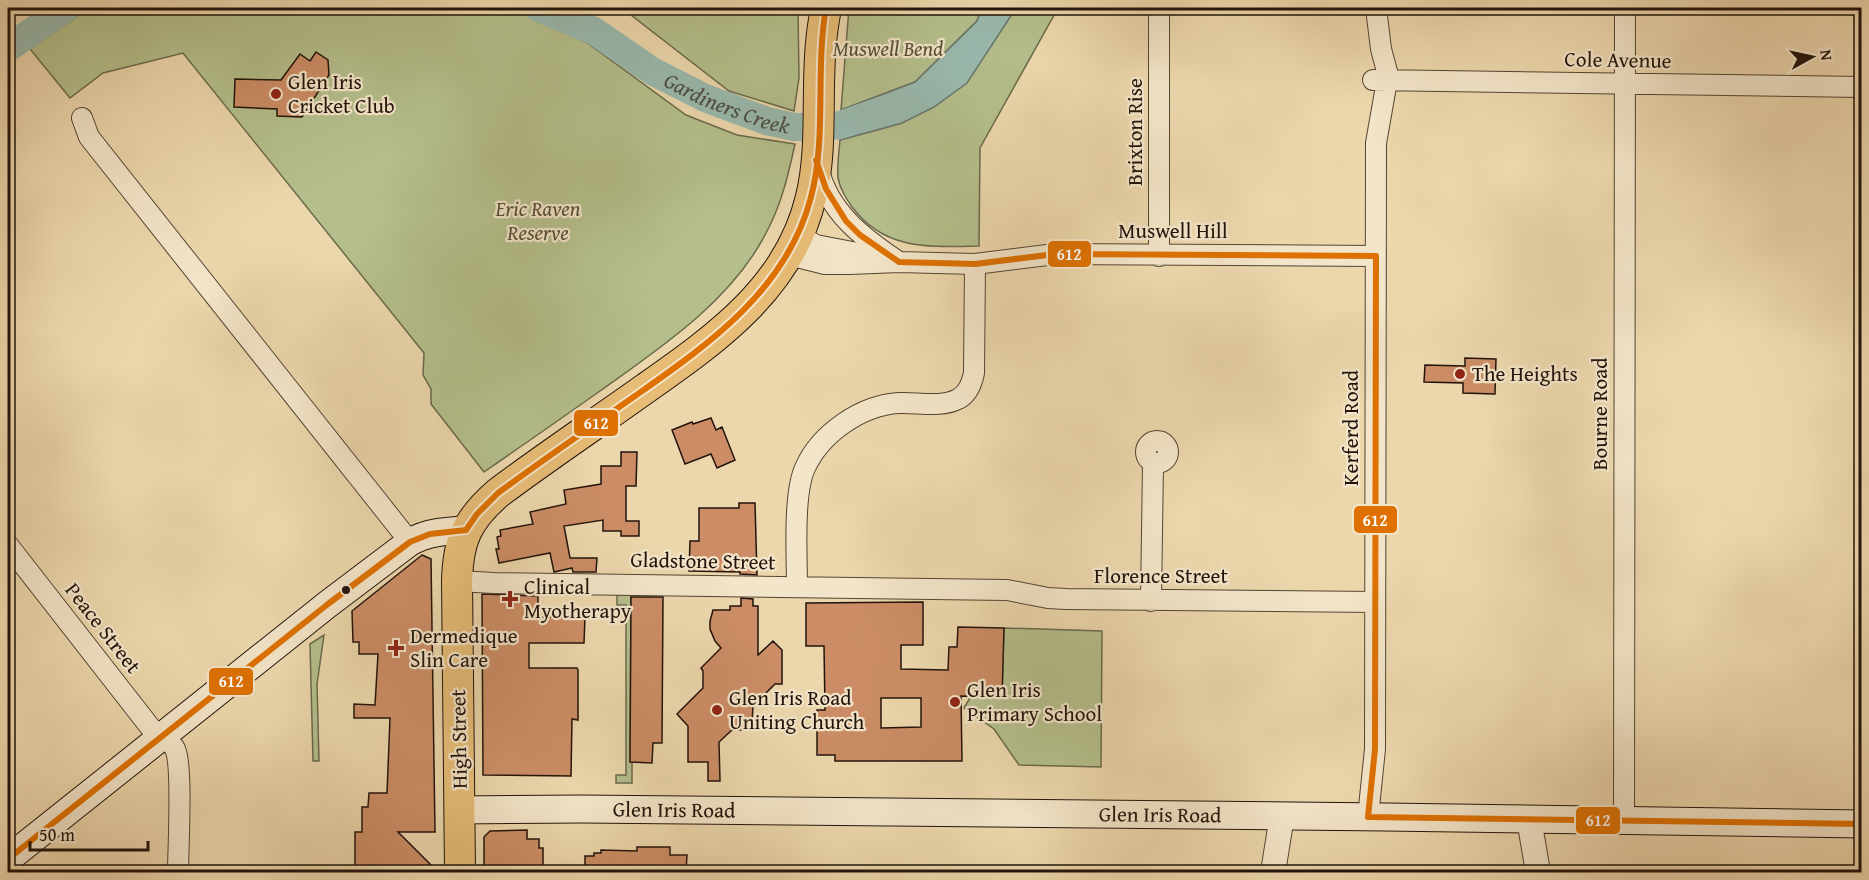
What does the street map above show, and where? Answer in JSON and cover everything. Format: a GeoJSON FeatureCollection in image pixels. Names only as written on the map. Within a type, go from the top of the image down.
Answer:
{"type":"FeatureCollection","features":[{"type":"Feature","properties":{"kind":"main road","name":"High Street"},"geometry":{"type":"LineString","coordinates":[[460,873],[457,581],[459,549],[466,530],[486,504],[506,488],[729,327],[759,297],[793,245],[811,198],[817,153],[819,88],[820,44],[816,8]]}},
{"type":"Feature","properties":{"kind":"main road","name":"High Street"},"geometry":{"type":"LineString","coordinates":[[820,44],[826,8]]}},
{"type":"Feature","properties":{"kind":"main road"},"geometry":{"type":"LineString","coordinates":[[8,859],[328,604],[410,542],[432,533],[466,530]]}},
{"type":"Feature","properties":{"kind":"main road","name":"Glen Iris Road"},"geometry":{"type":"LineString","coordinates":[[460,810],[582,809],[1862,824]]}},
{"type":"Feature","properties":{"kind":"street","name":"Brixton Rise"},"geometry":{"type":"LineString","coordinates":[[1159,8],[1159,256]]}},
{"type":"Feature","properties":{"kind":"street","name":"Bourne Road"},"geometry":{"type":"LineString","coordinates":[[1624,820],[1625,8]]}},
{"type":"Feature","properties":{"kind":"street","name":"Kerferd Road"},"geometry":{"type":"LineString","coordinates":[[1376,14],[1370,48],[1370,62],[1381,80],[1376,143],[1376,817]]}},
{"type":"Feature","properties":{"kind":"street","name":"Cole Avenue"},"geometry":{"type":"LineString","coordinates":[[1381,80],[1862,87]]}},
{"type":"Feature","properties":{"kind":"street"},"geometry":{"type":"LineString","coordinates":[[82,118],[89,137],[410,542]]}},
{"type":"Feature","properties":{"kind":"street"},"geometry":{"type":"LineString","coordinates":[[817,153],[826,189],[846,221],[860,235],[899,262]]}},
{"type":"Feature","properties":{"kind":"street","name":"Muswell Hill"},"geometry":{"type":"LineString","coordinates":[[793,245],[816,245],[899,262],[975,264],[1055,254],[1376,256]]}},
{"type":"Feature","properties":{"kind":"street"},"geometry":{"type":"LineString","coordinates":[[797,587],[798,493],[805,468],[822,443],[844,424],[868,410],[899,403],[952,401],[962,397],[970,387],[974,373],[975,264]]}},
{"type":"Feature","properties":{"kind":"street"},"geometry":{"type":"LineString","coordinates":[[1151,601],[1153,463]]}},
{"type":"Feature","properties":{"kind":"street","name":"Peace Street"},"geometry":{"type":"LineString","coordinates":[[8,546],[150,727],[171,743],[177,754],[178,873]]}},
{"type":"Feature","properties":{"kind":"street","name":"Gladstone Street"},"geometry":{"type":"LineString","coordinates":[[457,581],[948,589]]}},
{"type":"Feature","properties":{"kind":"street","name":"Florence Street"},"geometry":{"type":"LineString","coordinates":[[948,589],[1007,590],[1066,599],[1375,602]]}},
{"type":"Feature","properties":{"kind":"street"},"geometry":{"type":"LineString","coordinates":[[1273,816],[1273,868]]}},
{"type":"Feature","properties":{"kind":"street"},"geometry":{"type":"LineString","coordinates":[[1538,819],[1538,872]]}},
{"type":"Feature","properties":{"kind":"green space","name":"Eric Raven Reserve"},"geometry":{"type":"Polygon","coordinates":[[[89,8],[512,8],[586,42],[686,115],[737,135],[795,144],[787,179],[771,224],[733,282],[692,322],[646,358],[484,472],[431,404],[431,389],[423,375],[424,353],[183,53],[103,73],[70,98],[30,49],[89,8]]]}},
{"type":"Feature","properties":{"kind":"green space"},"geometry":{"type":"Polygon","coordinates":[[[622,8],[798,8],[799,78],[794,111],[729,91],[622,8]]]}},
{"type":"Feature","properties":{"kind":"green space","name":"Muswell Bend"},"geometry":{"type":"Polygon","coordinates":[[[849,8],[982,8],[977,21],[915,82],[841,110],[849,8]]]}},
{"type":"Feature","properties":{"kind":"green space"},"geometry":{"type":"Polygon","coordinates":[[[1016,8],[1058,8],[980,148],[979,246],[926,246],[894,239],[879,232],[852,207],[842,190],[838,173],[840,140],[902,123],[986,52],[1016,8]]]}},
{"type":"Feature","properties":{"kind":"green space"},"geometry":{"type":"Polygon","coordinates":[[[617,591],[631,592],[630,762],[632,762],[632,783],[616,783],[616,775],[626,775],[626,605],[617,605],[617,591]]]}},
{"type":"Feature","properties":{"kind":"green space"},"geometry":{"type":"Polygon","coordinates":[[[1004,628],[1102,631],[1101,767],[1019,765],[994,729],[964,708],[971,696],[1002,697],[1004,628]]]}},
{"type":"Feature","properties":{"kind":"green space"},"geometry":{"type":"Polygon","coordinates":[[[324,635],[317,684],[319,761],[313,761],[310,644],[324,635]]]}},
{"type":"Feature","properties":{"kind":"water"},"geometry":{"type":"Polygon","coordinates":[[[982,8],[1016,8],[967,83],[934,107],[902,123],[840,140],[841,110],[915,82],[977,21],[982,8]]]}},
{"type":"Feature","properties":{"kind":"building","name":"Glen Iris Cricket Club"},"geometry":{"type":"Polygon","coordinates":[[[316,52],[328,60],[329,75],[302,117],[277,116],[277,109],[234,107],[235,79],[281,80],[300,54],[310,61],[316,52]]]}},
{"type":"Feature","properties":{"kind":"building","name":"The Heights"},"geometry":{"type":"Polygon","coordinates":[[[1465,358],[1496,359],[1495,394],[1463,393],[1463,383],[1424,382],[1425,365],[1465,366],[1465,358]]]}},
{"type":"Feature","properties":{"kind":"building"},"geometry":{"type":"Polygon","coordinates":[[[711,418],[716,430],[722,427],[735,460],[717,468],[711,454],[685,464],[672,430],[711,418]]]}},
{"type":"Feature","properties":{"kind":"building"},"geometry":{"type":"Polygon","coordinates":[[[621,452],[637,452],[636,486],[626,486],[626,521],[639,521],[639,536],[621,536],[621,531],[603,531],[603,520],[564,526],[570,558],[597,558],[596,572],[573,572],[572,568],[554,572],[550,553],[499,563],[496,549],[499,549],[497,537],[501,536],[500,530],[533,524],[530,512],[566,504],[564,490],[601,484],[601,466],[621,466],[621,452]]]}},
{"type":"Feature","properties":{"kind":"building"},"geometry":{"type":"Polygon","coordinates":[[[739,503],[755,503],[757,575],[740,574],[740,572],[689,571],[690,541],[699,541],[699,508],[739,508],[739,503]]]}},
{"type":"Feature","properties":{"kind":"building"},"geometry":{"type":"Polygon","coordinates":[[[422,555],[431,559],[435,832],[398,832],[432,866],[425,873],[366,873],[362,868],[355,868],[355,832],[362,832],[362,807],[368,807],[369,793],[387,793],[390,718],[354,718],[354,704],[375,705],[378,654],[359,654],[359,642],[353,642],[352,611],[422,555]]]}},
{"type":"Feature","properties":{"kind":"building"},"geometry":{"type":"Polygon","coordinates":[[[482,594],[538,596],[538,617],[585,617],[584,643],[529,643],[529,668],[577,668],[578,670],[578,720],[572,719],[571,776],[483,775],[482,594]]]}},
{"type":"Feature","properties":{"kind":"building"},"geometry":{"type":"Polygon","coordinates":[[[631,597],[663,597],[662,743],[653,743],[652,763],[630,762],[631,597]]]}},
{"type":"Feature","properties":{"kind":"building","name":"Glen Iris Road Uniting Church"},"geometry":{"type":"Polygon","coordinates":[[[741,598],[753,599],[753,606],[758,606],[758,655],[773,641],[782,650],[782,684],[775,684],[753,706],[752,723],[745,730],[732,730],[719,742],[720,781],[708,781],[708,762],[688,762],[688,726],[677,714],[703,688],[701,668],[721,648],[710,629],[713,610],[730,610],[730,606],[741,606],[741,598]]]}},
{"type":"Feature","properties":{"kind":"building"},"geometry":{"type":"Polygon","coordinates":[[[923,602],[923,645],[901,645],[901,669],[948,670],[949,647],[957,647],[958,627],[1004,628],[1002,697],[961,696],[962,761],[835,761],[835,755],[817,755],[817,710],[825,710],[824,646],[806,646],[806,603],[923,602]],[[881,698],[881,728],[921,727],[921,698],[881,698]]]}},
{"type":"Feature","properties":{"kind":"building"},"geometry":{"type":"Polygon","coordinates":[[[527,830],[527,839],[539,839],[539,848],[543,848],[543,873],[484,873],[484,837],[490,831],[527,830]]]}},
{"type":"Feature","properties":{"kind":"building"},"geometry":{"type":"Polygon","coordinates":[[[637,847],[670,847],[670,855],[687,855],[686,873],[585,873],[585,856],[594,856],[594,853],[601,853],[601,850],[637,851],[637,847]]]}},
{"type":"Feature","properties":{"kind":"waterway","name":"Gardiners Creek"},"geometry":{"type":"LineString","coordinates":[[8,48],[66,8]]}},
{"type":"Feature","properties":{"kind":"waterway","name":"Gardiners Creek"},"geometry":{"type":"LineString","coordinates":[[539,8],[594,31],[652,71],[705,98],[767,121],[794,127],[820,127],[840,125],[875,113]]}},
{"type":"Feature","properties":{"kind":"transit line","name":"612"},"geometry":{"type":"LineString","coordinates":[[466,530],[477,514],[498,493],[717,335],[742,312],[784,260],[800,230],[816,174],[819,151],[821,55],[826,8]]}},
{"type":"Feature","properties":{"kind":"transit line","name":"612"},"geometry":{"type":"LineString","coordinates":[[816,160],[826,189],[846,221],[860,235],[899,262],[975,264],[1055,254],[1376,256]]}},
{"type":"Feature","properties":{"kind":"transit line","name":"612"},"geometry":{"type":"LineString","coordinates":[[1376,256],[1375,749],[1368,817],[1862,824]]}},
{"type":"Feature","properties":{"kind":"transit line","name":"612"},"geometry":{"type":"LineString","coordinates":[[8,859],[328,604],[410,542],[430,534],[466,530]]}},
{"type":"Feature","properties":{"kind":"place","name":"Glen Iris Cricket Club"},"geometry":{"type":"Point","coordinates":[276,94]}},
{"type":"Feature","properties":{"kind":"place","name":"The Heights"},"geometry":{"type":"Point","coordinates":[1460,374]}},
{"type":"Feature","properties":{"kind":"place","name":"Clinical Myotherapy"},"geometry":{"type":"Point","coordinates":[510,599]}},
{"type":"Feature","properties":{"kind":"place","name":"Dermedique Slin Care"},"geometry":{"type":"Point","coordinates":[396,648]}},
{"type":"Feature","properties":{"kind":"place","name":"Glen Iris Primary School"},"geometry":{"type":"Point","coordinates":[955,702]}},
{"type":"Feature","properties":{"kind":"place","name":"Glen Iris Road Uniting Church"},"geometry":{"type":"Point","coordinates":[717,710]}}]}
